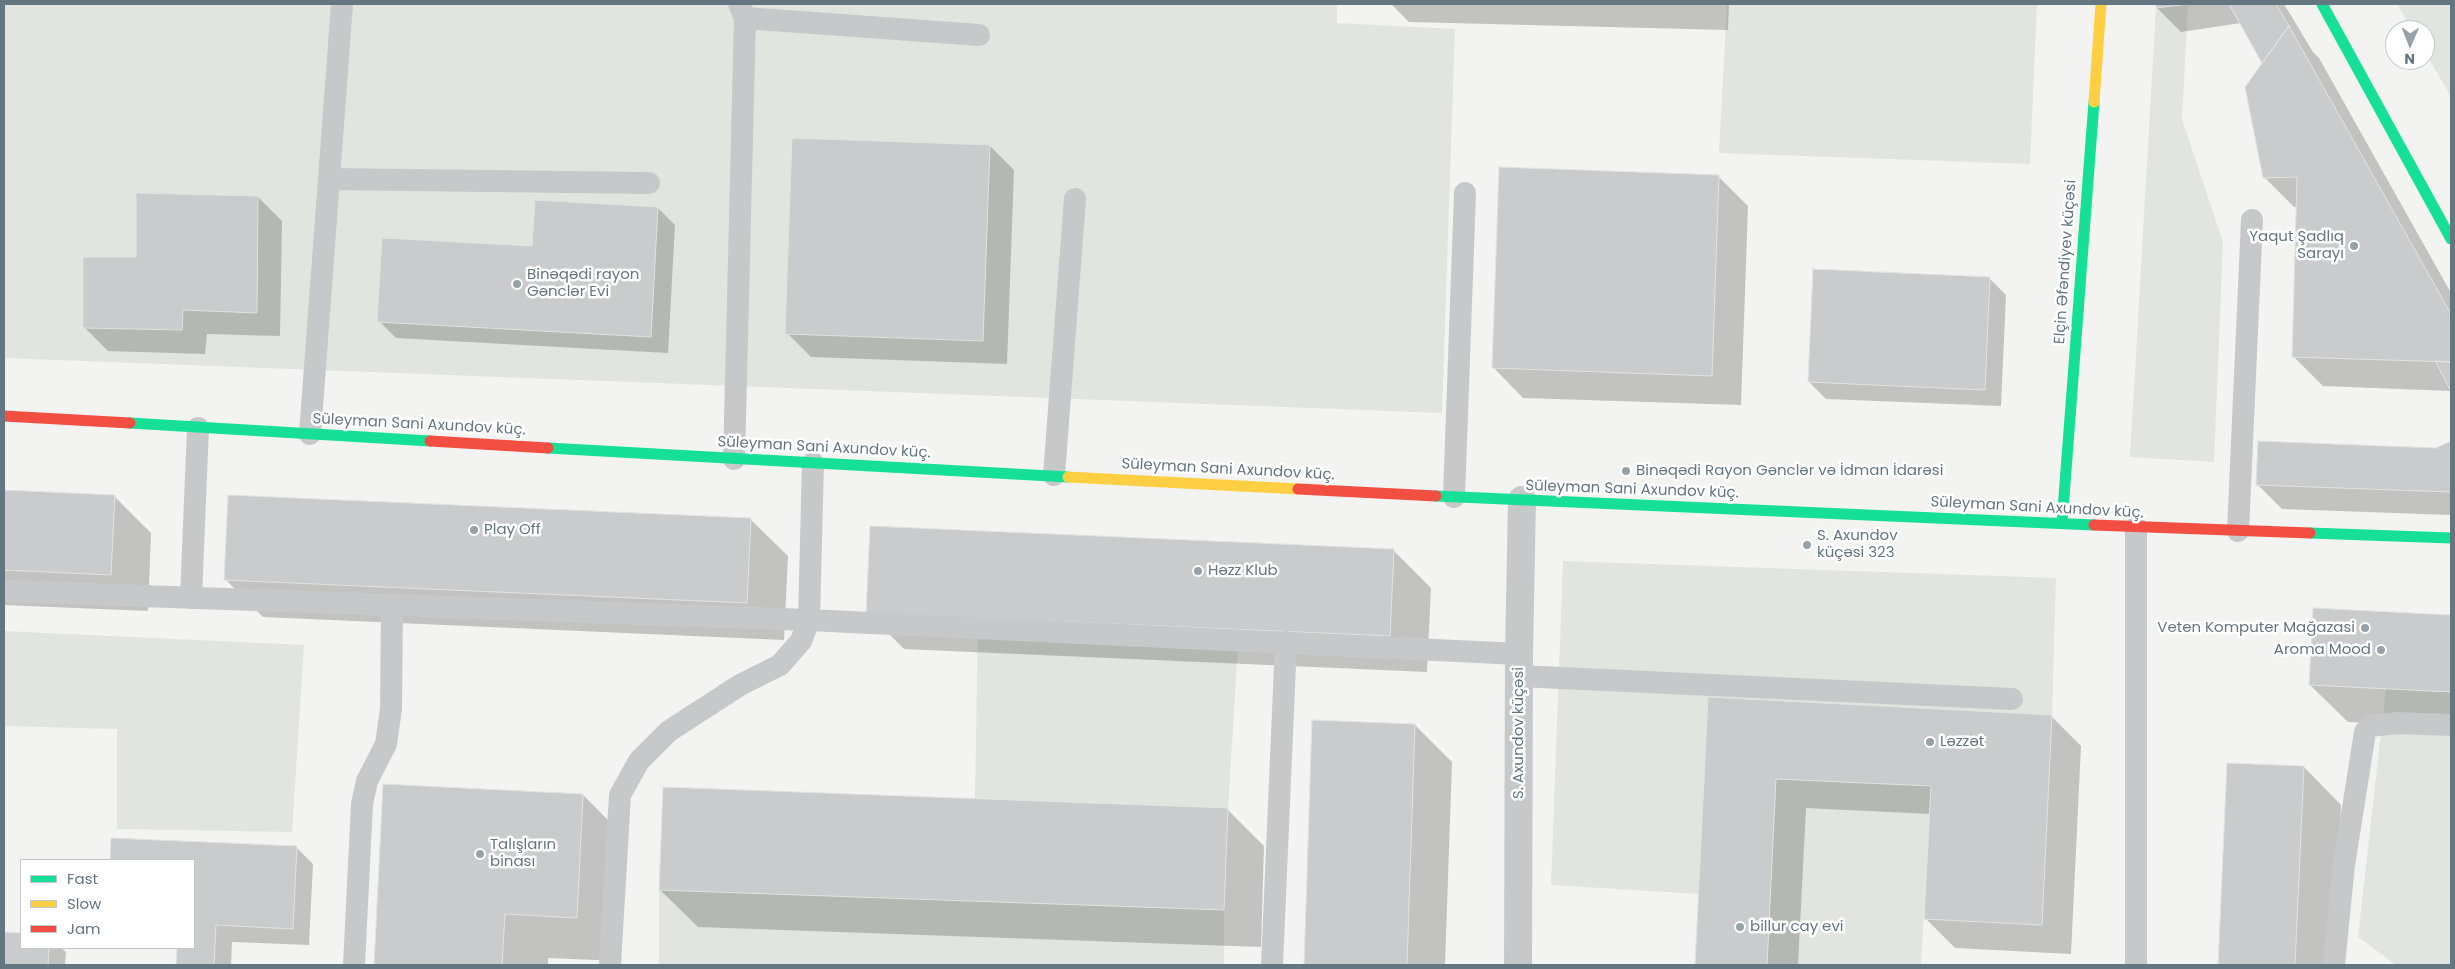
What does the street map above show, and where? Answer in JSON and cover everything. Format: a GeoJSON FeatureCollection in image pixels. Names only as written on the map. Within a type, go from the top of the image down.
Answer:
{"type":"FeatureCollection","features":[{"type":"Feature","properties":{"kind":"street","name":"Elçin Əfəndiyev küçəsi"},"geometry":{"type":"LineString","coordinates":[[2062,523],[2100,4]]}},
{"type":"Feature","properties":{"kind":"street"},"geometry":{"type":"LineString","coordinates":[[2322,4],[2451,239]]}},
{"type":"Feature","properties":{"kind":"street","name":"Süleyman Sani Axundov küç."},"geometry":{"type":"LineString","coordinates":[[4,416],[813,463],[1454,497],[2136,527],[2451,538]]}},
{"type":"Feature","properties":{"kind":"street","name":"S. Axundov küçəsi"},"geometry":{"type":"LineString","coordinates":[[1518,965],[1519,665],[1522,500]]}},
{"type":"Feature","properties":{"kind":"lane"},"geometry":{"type":"LineString","coordinates":[[310,434],[342,4]]}},
{"type":"Feature","properties":{"kind":"lane"},"geometry":{"type":"LineString","coordinates":[[734,458],[742,11],[979,35]]}},
{"type":"Feature","properties":{"kind":"lane"},"geometry":{"type":"LineString","coordinates":[[329,179],[649,183]]}},
{"type":"Feature","properties":{"kind":"lane"},"geometry":{"type":"LineString","coordinates":[[1454,497],[1465,193]]}},
{"type":"Feature","properties":{"kind":"lane"},"geometry":{"type":"LineString","coordinates":[[1054,475],[1074,200]]}},
{"type":"Feature","properties":{"kind":"lane"},"geometry":{"type":"LineString","coordinates":[[2238,531],[2252,220]]}},
{"type":"Feature","properties":{"kind":"lane"},"geometry":{"type":"LineString","coordinates":[[191,598],[198,428]]}},
{"type":"Feature","properties":{"kind":"lane"},"geometry":{"type":"LineString","coordinates":[[610,965],[620,795],[638,761],[669,731],[740,686],[780,665],[801,641],[809,620],[813,463]]}},
{"type":"Feature","properties":{"kind":"lane"},"geometry":{"type":"LineString","coordinates":[[2136,527],[2136,965]]}},
{"type":"Feature","properties":{"kind":"lane"},"geometry":{"type":"LineString","coordinates":[[4,592],[809,620],[1286,642],[1519,665],[2012,699]]}},
{"type":"Feature","properties":{"kind":"lane"},"geometry":{"type":"LineString","coordinates":[[354,965],[362,804],[367,781],[386,744],[391,709],[392,606]]}},
{"type":"Feature","properties":{"kind":"lane"},"geometry":{"type":"LineString","coordinates":[[1272,965],[1286,642]]}},
{"type":"Feature","properties":{"kind":"lane"},"geometry":{"type":"LineString","coordinates":[[2334,965],[2344,865],[2365,732],[2370,726],[2396,723],[2451,725]]}},
{"type":"Feature","properties":{"kind":"shaded area"},"geometry":{"type":"Polygon","coordinates":[[[4,4],[1337,4],[1337,23],[1455,29],[1442,413],[4,358],[4,4]]]}},
{"type":"Feature","properties":{"kind":"shaded area"},"geometry":{"type":"Polygon","coordinates":[[[1727,4],[2037,4],[2030,164],[1719,153],[1727,4]]]}},
{"type":"Feature","properties":{"kind":"shaded area"},"geometry":{"type":"Polygon","coordinates":[[[2188,4],[2182,119],[2223,242],[2214,462],[2130,457],[2156,8],[2188,4]]]}},
{"type":"Feature","properties":{"kind":"shaded area"},"geometry":{"type":"Polygon","coordinates":[[[2397,4],[2451,4],[2451,97],[2435,69],[2435,20],[2406,20],[2397,4]]]}},
{"type":"Feature","properties":{"kind":"shaded area"},"geometry":{"type":"Polygon","coordinates":[[[1563,561],[2056,578],[2052,715],[1708,698],[1699,894],[1551,885],[1563,561]]]}},
{"type":"Feature","properties":{"kind":"shaded area"},"geometry":{"type":"Polygon","coordinates":[[[978,618],[1239,630],[1228,808],[975,798],[978,618]]]}},
{"type":"Feature","properties":{"kind":"shaded area"},"geometry":{"type":"Polygon","coordinates":[[[4,631],[304,645],[292,832],[117,829],[117,729],[4,726],[4,631]]]}},
{"type":"Feature","properties":{"kind":"shaded area"},"geometry":{"type":"Polygon","coordinates":[[[2386,689],[2451,692],[2451,965],[2396,965],[2358,937],[2386,689]]]}},
{"type":"Feature","properties":{"kind":"shaded area"},"geometry":{"type":"Polygon","coordinates":[[[1776,779],[1931,786],[1921,965],[1767,965],[1776,779]]]}},
{"type":"Feature","properties":{"kind":"shaded area"},"geometry":{"type":"Polygon","coordinates":[[[659,890],[1224,910],[1224,965],[659,965],[659,890]]]}},
{"type":"Feature","properties":{"kind":"building"},"geometry":{"type":"Polygon","coordinates":[[[2156,4],[2189,4],[2156,8],[2156,4]]]}},
{"type":"Feature","properties":{"kind":"building"},"geometry":{"type":"Polygon","coordinates":[[[2229,4],[2276,4],[2289,26],[2262,63],[2229,4]]]}},
{"type":"Feature","properties":{"kind":"building","name":"Yaqut Şadlıq Sarayı"},"geometry":{"type":"Polygon","coordinates":[[[2289,26],[2451,314],[2451,362],[2292,357],[2297,177],[2263,178],[2245,87],[2289,26]]]}},
{"type":"Feature","properties":{"kind":"building"},"geometry":{"type":"Polygon","coordinates":[[[792,138],[990,145],[983,341],[785,334],[792,138]]]}},
{"type":"Feature","properties":{"kind":"building"},"geometry":{"type":"Polygon","coordinates":[[[1499,167],[1719,175],[1712,376],[1492,368],[1499,167]]]}},
{"type":"Feature","properties":{"kind":"building"},"geometry":{"type":"Polygon","coordinates":[[[136,193],[258,196],[257,313],[183,310],[182,330],[83,328],[83,257],[136,257],[136,193]]]}},
{"type":"Feature","properties":{"kind":"building","name":"Binəqədi rayon Gənclər Evi"},"geometry":{"type":"Polygon","coordinates":[[[535,200],[658,207],[651,337],[377,322],[382,238],[532,246],[535,200]]]}},
{"type":"Feature","properties":{"kind":"building"},"geometry":{"type":"Polygon","coordinates":[[[1813,269],[1990,277],[1985,390],[1808,382],[1813,269]]]}},
{"type":"Feature","properties":{"kind":"building"},"geometry":{"type":"Polygon","coordinates":[[[2435,361],[2451,362],[2451,391],[2435,361]]]}},
{"type":"Feature","properties":{"kind":"building"},"geometry":{"type":"Polygon","coordinates":[[[2258,441],[2436,448],[2451,441],[2451,492],[2256,485],[2258,441]]]}},
{"type":"Feature","properties":{"kind":"building"},"geometry":{"type":"Polygon","coordinates":[[[4,490],[115,495],[111,575],[4,570],[4,490]]]}},
{"type":"Feature","properties":{"kind":"building"},"geometry":{"type":"Polygon","coordinates":[[[228,495],[751,518],[747,603],[224,580],[228,495]]]}},
{"type":"Feature","properties":{"kind":"building"},"geometry":{"type":"Polygon","coordinates":[[[870,526],[1394,549],[1390,636],[866,613],[870,526]]]}},
{"type":"Feature","properties":{"kind":"building","name":"Aroma Mood"},"geometry":{"type":"Polygon","coordinates":[[[2313,608],[2451,615],[2451,692],[2309,685],[2313,608]]]}},
{"type":"Feature","properties":{"kind":"building"},"geometry":{"type":"Polygon","coordinates":[[[1708,697],[2052,715],[2042,925],[1924,919],[1931,786],[1776,779],[1767,965],[1695,965],[1708,697]]]}},
{"type":"Feature","properties":{"kind":"building"},"geometry":{"type":"Polygon","coordinates":[[[1312,720],[1415,724],[1407,965],[1304,965],[1312,720]]]}},
{"type":"Feature","properties":{"kind":"building"},"geometry":{"type":"Polygon","coordinates":[[[2227,763],[2304,766],[2295,965],[2218,965],[2227,763]]]}},
{"type":"Feature","properties":{"kind":"building","name":"Talışların binası"},"geometry":{"type":"Polygon","coordinates":[[[383,784],[583,794],[577,918],[505,914],[502,965],[374,965],[383,784]]]}},
{"type":"Feature","properties":{"kind":"building"},"geometry":{"type":"Polygon","coordinates":[[[663,787],[1228,808],[1224,910],[659,890],[663,787]]]}},
{"type":"Feature","properties":{"kind":"building"},"geometry":{"type":"Polygon","coordinates":[[[111,838],[297,846],[293,929],[216,925],[214,965],[176,965],[177,949],[195,949],[195,859],[110,859],[111,838]]]}},
{"type":"Feature","properties":{"kind":"building"},"geometry":{"type":"Polygon","coordinates":[[[4,932],[20,933],[20,949],[49,949],[48,965],[4,965],[4,932]]]}},
{"type":"Feature","properties":{"kind":"traffic: fast"},"geometry":{"type":"LineString","coordinates":[[2322,4],[2451,239]]}},
{"type":"Feature","properties":{"kind":"traffic: fast"},"geometry":{"type":"LineString","coordinates":[[2062,523],[2094,102]]}},
{"type":"Feature","properties":{"kind":"traffic: fast"},"geometry":{"type":"LineString","coordinates":[[130,423],[430,441]]}},
{"type":"Feature","properties":{"kind":"traffic: fast"},"geometry":{"type":"LineString","coordinates":[[548,448],[1068,477]]}},
{"type":"Feature","properties":{"kind":"traffic: fast"},"geometry":{"type":"LineString","coordinates":[[1436,496],[2094,525]]}},
{"type":"Feature","properties":{"kind":"traffic: fast"},"geometry":{"type":"LineString","coordinates":[[2310,533],[2451,538]]}},
{"type":"Feature","properties":{"kind":"traffic: slow"},"geometry":{"type":"LineString","coordinates":[[2094,102],[2101,4]]}},
{"type":"Feature","properties":{"kind":"traffic: slow"},"geometry":{"type":"LineString","coordinates":[[1068,477],[1298,489]]}},
{"type":"Feature","properties":{"kind":"traffic: jam"},"geometry":{"type":"LineString","coordinates":[[4,416],[130,423]]}},
{"type":"Feature","properties":{"kind":"traffic: jam"},"geometry":{"type":"LineString","coordinates":[[430,441],[548,448]]}},
{"type":"Feature","properties":{"kind":"traffic: jam"},"geometry":{"type":"LineString","coordinates":[[1298,489],[1436,496]]}},
{"type":"Feature","properties":{"kind":"traffic: jam"},"geometry":{"type":"LineString","coordinates":[[2094,525],[2310,533]]}},
{"type":"Feature","properties":{"kind":"place","name":"Yaqut Şadlıq Sarayı"},"geometry":{"type":"Point","coordinates":[2354,246]}},
{"type":"Feature","properties":{"kind":"place","name":"Binəqədi rayon Gənclər Evi"},"geometry":{"type":"Point","coordinates":[517,284]}},
{"type":"Feature","properties":{"kind":"place","name":"Binəqədi Rayon Gənclər və İdman İdarəsi"},"geometry":{"type":"Point","coordinates":[1626,471]}},
{"type":"Feature","properties":{"kind":"place","name":"Play Off"},"geometry":{"type":"Point","coordinates":[474,530]}},
{"type":"Feature","properties":{"kind":"place","name":"S. Axundov küçəsi 323"},"geometry":{"type":"Point","coordinates":[1807,545]}},
{"type":"Feature","properties":{"kind":"place","name":"Həzz Klub"},"geometry":{"type":"Point","coordinates":[1198,571]}},
{"type":"Feature","properties":{"kind":"place","name":"Veten Komputer Mağazasi"},"geometry":{"type":"Point","coordinates":[2365,628]}},
{"type":"Feature","properties":{"kind":"place","name":"Aroma Mood"},"geometry":{"type":"Point","coordinates":[2381,650]}},
{"type":"Feature","properties":{"kind":"place","name":"Ləzzət"},"geometry":{"type":"Point","coordinates":[1930,742]}},
{"type":"Feature","properties":{"kind":"place","name":"Talışların binası"},"geometry":{"type":"Point","coordinates":[480,854]}},
{"type":"Feature","properties":{"kind":"place","name":"billur cay evi"},"geometry":{"type":"Point","coordinates":[1740,927]}}]}
